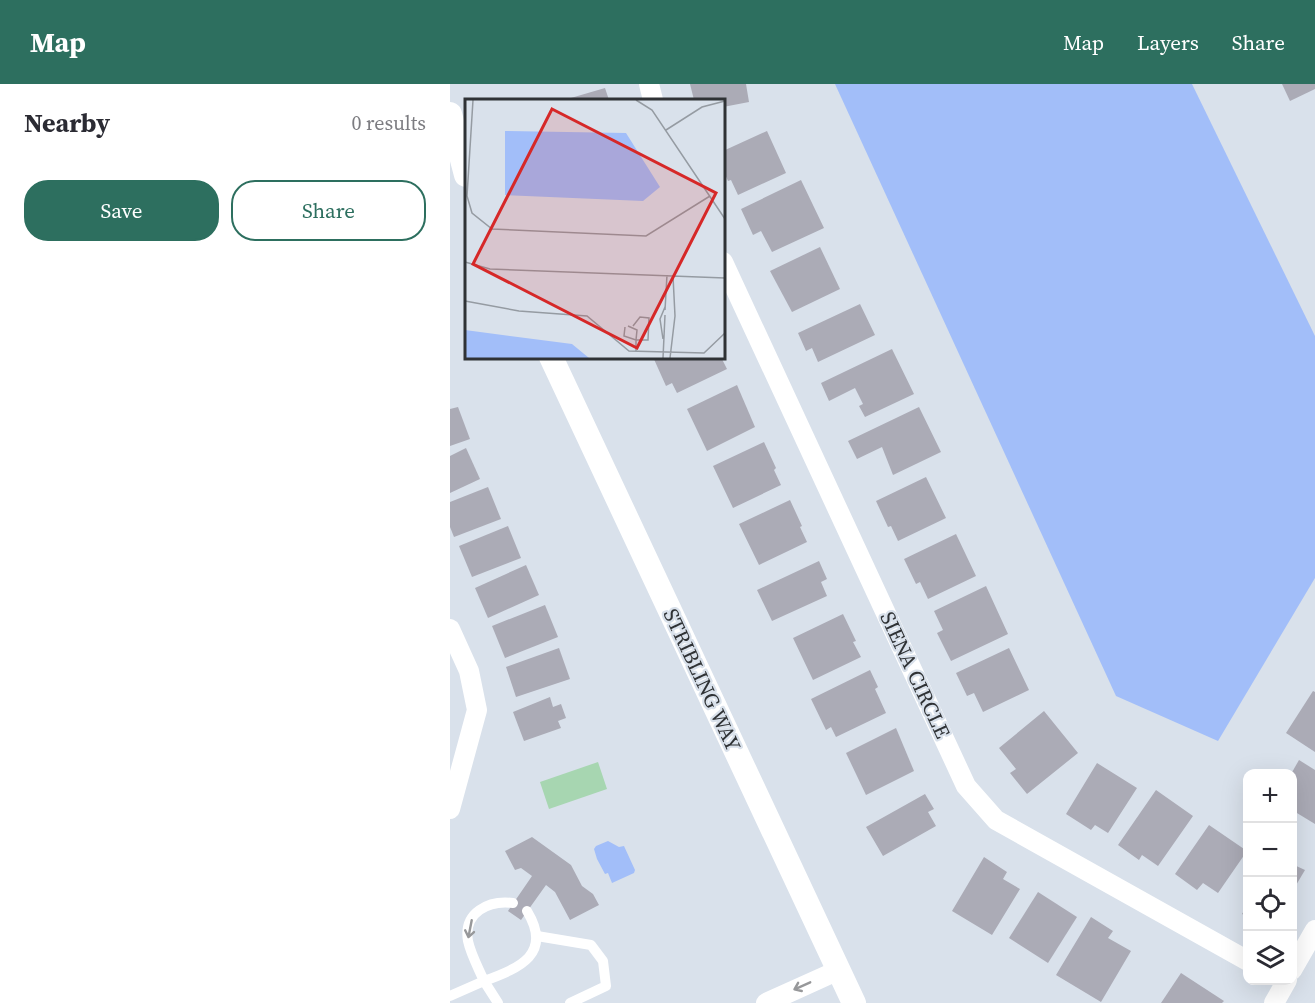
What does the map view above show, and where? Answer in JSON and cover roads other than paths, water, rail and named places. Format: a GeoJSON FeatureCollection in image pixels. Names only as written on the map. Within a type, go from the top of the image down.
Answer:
{"type":"FeatureCollection","features":[{"type":"Feature","properties":{"kind":"street"},"geometry":{"type":"LineString","coordinates":[[649,84],[653,99]]}},
{"type":"Feature","properties":{"kind":"street"},"geometry":{"type":"LineString","coordinates":[[450,114],[465,171]]}},
{"type":"Feature","properties":{"kind":"street","name":"SIENA CIRCLE"},"geometry":{"type":"LineString","coordinates":[[724,264],[966,786],[996,820],[1243,958]]}},
{"type":"Feature","properties":{"kind":"street","name":"STRIBLING WAY"},"geometry":{"type":"LineString","coordinates":[[551,358],[839,970],[851,1002]]}},
{"type":"Feature","properties":{"kind":"street"},"geometry":{"type":"LineString","coordinates":[[450,629],[469,671],[477,710],[450,809]]}},
{"type":"Feature","properties":{"kind":"street"},"geometry":{"type":"LineString","coordinates":[[1297,961],[1315,930]]}},
{"type":"Feature","properties":{"kind":"street"},"geometry":{"type":"LineString","coordinates":[[766,1003],[839,970]]}},
{"type":"Feature","properties":{"kind":"street"},"geometry":{"type":"LineString","coordinates":[[1274,1003],[1283,985]]}},
{"type":"Feature","properties":{"kind":"lane"},"geometry":{"type":"LineString","coordinates":[[498,1003],[484,981],[468,940],[468,929],[472,918],[480,909],[500,901],[513,903]]}},
{"type":"Feature","properties":{"kind":"lane"},"geometry":{"type":"LineString","coordinates":[[450,996],[521,966],[529,958],[535,948],[537,936],[535,925],[527,911]]}},
{"type":"Feature","properties":{"kind":"lane"},"geometry":{"type":"LineString","coordinates":[[537,936],[591,945],[603,961],[606,986],[570,1003]]}},
{"type":"Feature","properties":{"kind":"water"},"geometry":{"type":"Polygon","coordinates":[[[835,84],[1192,84],[1315,336],[1315,578],[1218,741],[1116,696],[835,84]]]}},
{"type":"Feature","properties":{"kind":"water"},"geometry":{"type":"Polygon","coordinates":[[[608,841],[619,847],[624,846],[635,870],[634,873],[612,883],[608,873],[605,874],[597,859],[594,849],[608,841]]]}}]}
